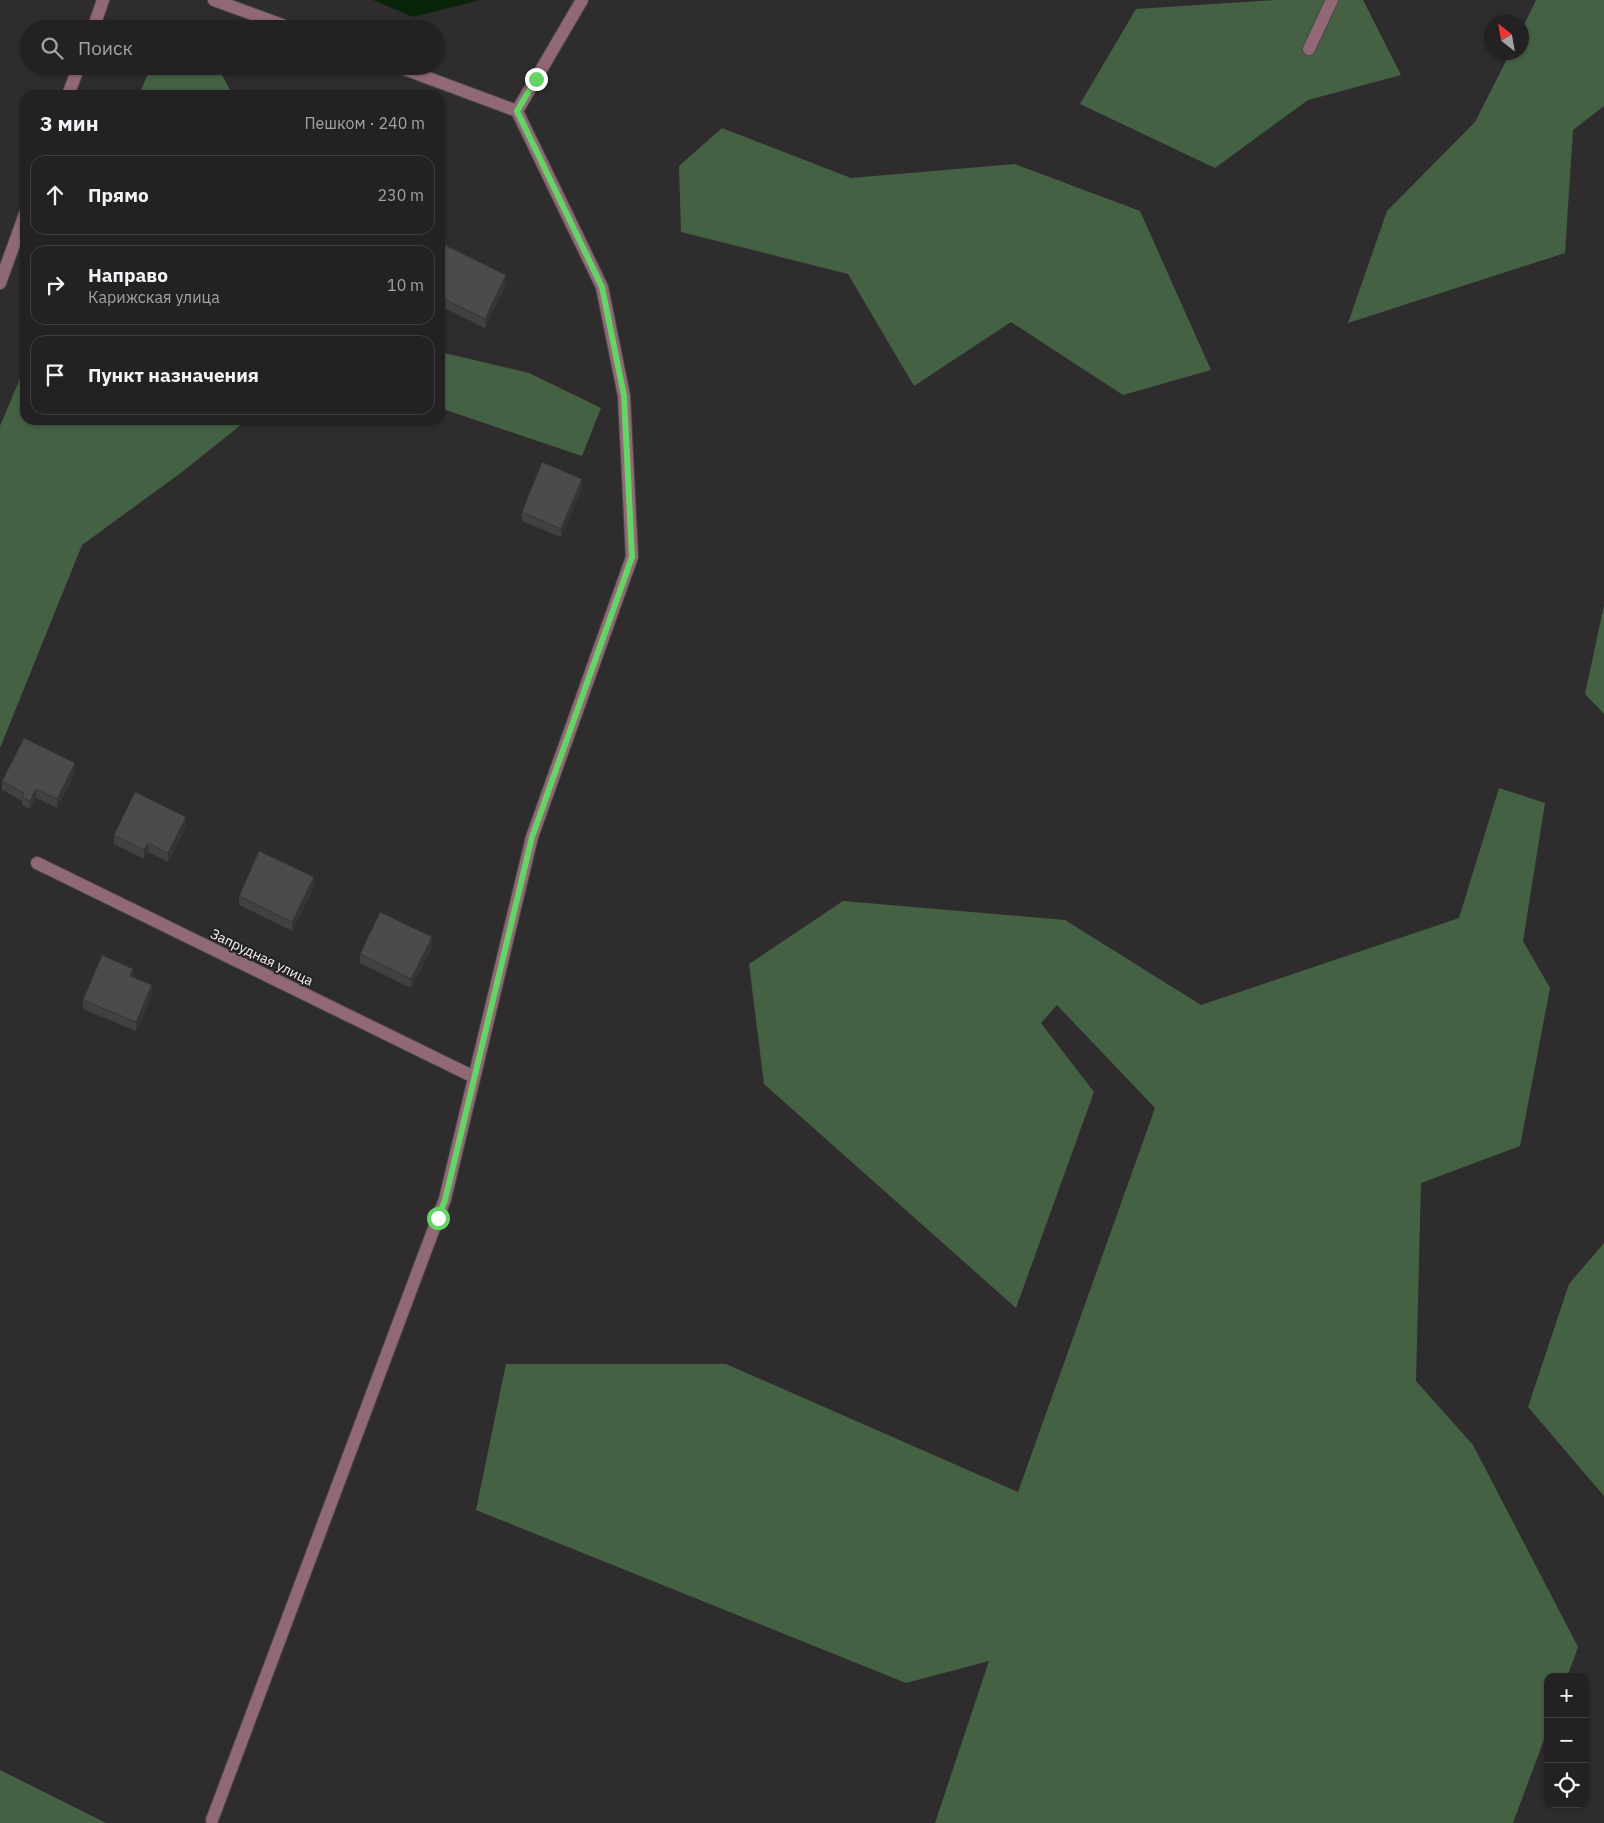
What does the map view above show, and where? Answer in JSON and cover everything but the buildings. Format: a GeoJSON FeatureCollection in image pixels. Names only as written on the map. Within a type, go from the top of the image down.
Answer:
{"type":"FeatureCollection","features":[{"type":"Feature","properties":{"kind":"street"},"geometry":{"type":"LineString","coordinates":[[96,20],[103,0]]}},
{"type":"Feature","properties":{"kind":"street"},"geometry":{"type":"LineString","coordinates":[[214,0],[268,20]]}},
{"type":"Feature","properties":{"kind":"street"},"geometry":{"type":"LineString","coordinates":[[517,111],[582,0]]}},
{"type":"Feature","properties":{"kind":"street"},"geometry":{"type":"LineString","coordinates":[[1310,49],[1332,0]]}},
{"type":"Feature","properties":{"kind":"street"},"geometry":{"type":"LineString","coordinates":[[70,90],[76,75]]}},
{"type":"Feature","properties":{"kind":"street"},"geometry":{"type":"LineString","coordinates":[[212,1820],[445,1200],[532,837],[632,557],[624,396],[602,287],[517,111],[420,75]]}},
{"type":"Feature","properties":{"kind":"street"},"geometry":{"type":"LineString","coordinates":[[0,283],[20,228]]}},
{"type":"Feature","properties":{"kind":"street","name":"Запрудная улица"},"geometry":{"type":"LineString","coordinates":[[37,863],[474,1077]]}},
{"type":"Feature","properties":{"kind":"shaded area"},"geometry":{"type":"Polygon","coordinates":[[[373,0],[480,0],[413,17],[373,0]]]}},
{"type":"Feature","properties":{"kind":"shaded area"},"geometry":{"type":"Polygon","coordinates":[[[1277,0],[1363,0],[1401,75],[1308,100],[1215,168],[1080,104],[1136,9],[1277,0]]]}},
{"type":"Feature","properties":{"kind":"shaded area"},"geometry":{"type":"Polygon","coordinates":[[[1536,0],[1604,0],[1604,106],[1573,130],[1565,253],[1348,323],[1387,211],[1475,122],[1506,60],[1529,60],[1529,15],[1536,0]]]}},
{"type":"Feature","properties":{"kind":"shaded area"},"geometry":{"type":"Polygon","coordinates":[[[147,75],[222,75],[230,90],[141,90],[147,75]]]}},
{"type":"Feature","properties":{"kind":"shaded area"},"geometry":{"type":"Polygon","coordinates":[[[722,128],[851,178],[1015,164],[1140,211],[1211,370],[1123,395],[1011,322],[914,386],[848,274],[681,232],[679,166],[722,128]]]}},
{"type":"Feature","properties":{"kind":"shaded area"},"geometry":{"type":"Polygon","coordinates":[[[445,353],[529,373],[601,408],[582,456],[445,410],[445,353]]]}},
{"type":"Feature","properties":{"kind":"shaded area"},"geometry":{"type":"Polygon","coordinates":[[[20,379],[20,425],[241,425],[182,472],[82,545],[0,748],[0,426],[20,379]]]}},
{"type":"Feature","properties":{"kind":"shaded area"},"geometry":{"type":"Polygon","coordinates":[[[1604,605],[1604,714],[1585,694],[1604,605]]]}},
{"type":"Feature","properties":{"kind":"shaded area"},"geometry":{"type":"Polygon","coordinates":[[[1499,788],[1545,803],[1523,941],[1550,988],[1520,1146],[1421,1183],[1416,1381],[1473,1445],[1578,1647],[1568,1673],[1544,1673],[1544,1740],[1513,1823],[935,1823],[989,1661],[906,1683],[476,1510],[506,1364],[726,1364],[1018,1492],[1155,1108],[1057,1005],[1041,1023],[1094,1092],[1016,1308],[764,1084],[749,964],[843,901],[1065,920],[1201,1005],[1459,918],[1499,788]]]}},
{"type":"Feature","properties":{"kind":"shaded area"},"geometry":{"type":"Polygon","coordinates":[[[1604,1243],[1604,1496],[1528,1407],[1569,1284],[1604,1243]]]}},
{"type":"Feature","properties":{"kind":"shaded area"},"geometry":{"type":"Polygon","coordinates":[[[0,1770],[106,1823],[0,1823],[0,1770]]]}},
{"type":"Feature","properties":{"kind":"route"},"geometry":{"type":"LineString","coordinates":[[438,1218],[445,1200],[532,837],[632,557],[624,396],[602,287],[517,111],[536,79]]}}]}
